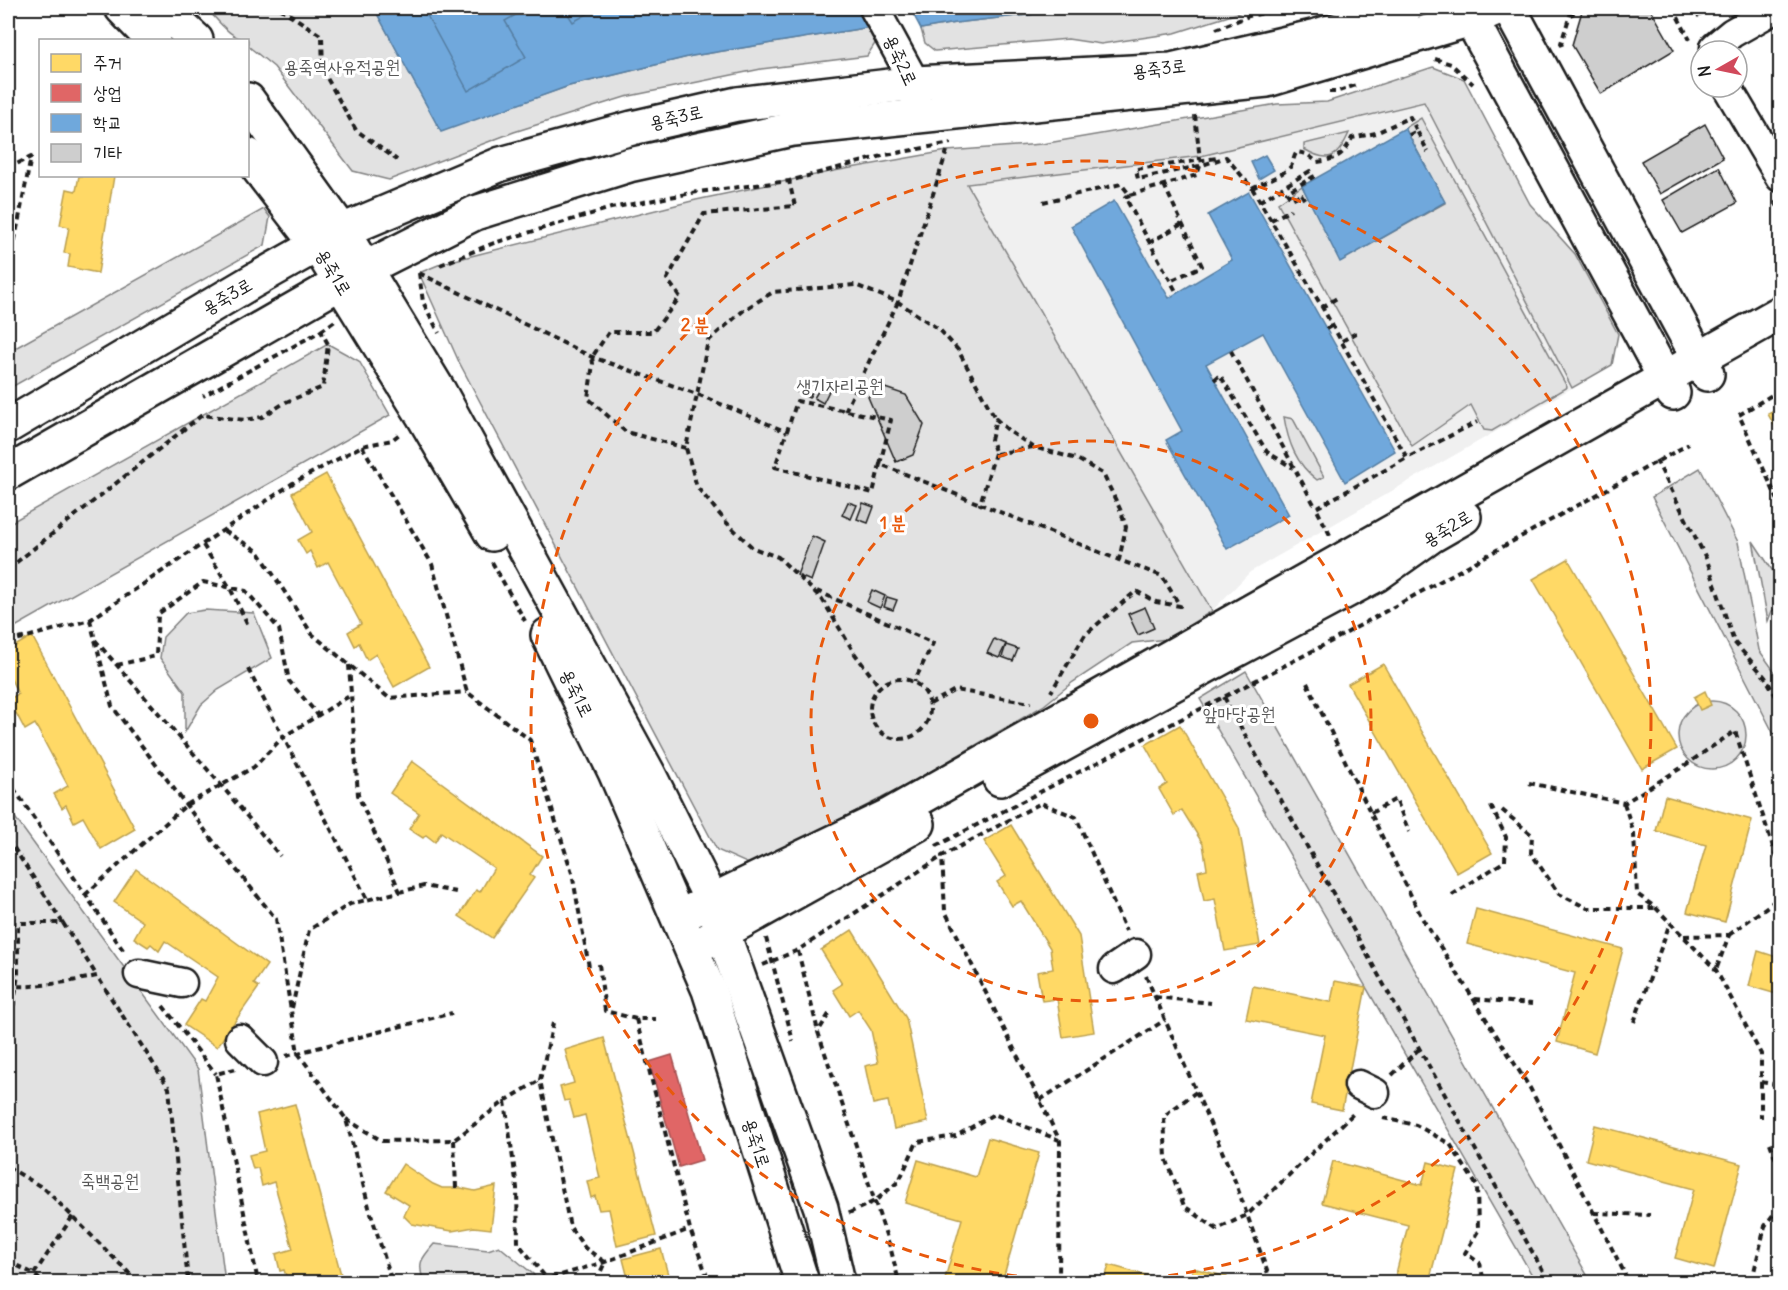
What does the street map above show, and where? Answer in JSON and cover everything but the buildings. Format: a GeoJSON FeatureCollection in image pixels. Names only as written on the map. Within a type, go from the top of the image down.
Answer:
{"type":"FeatureCollection","features":[{"type":"Feature","properties":{"kind":"street"},"geometry":{"type":"LineString","coordinates":[[122,8],[152,39]]}},
{"type":"Feature","properties":{"kind":"street"},"geometry":{"type":"LineString","coordinates":[[161,8],[195,39]]}},
{"type":"Feature","properties":{"kind":"street","name":"용죽2로"},"geometry":{"type":"LineString","coordinates":[[874,8],[915,83],[917,116]]}},
{"type":"Feature","properties":{"kind":"street","name":"용죽3로"},"geometry":{"type":"LineString","coordinates":[[8,426],[253,281],[330,239],[501,164],[632,128],[736,104],[915,83],[1171,70],[1317,36],[1405,8]]}},
{"type":"Feature","properties":{"kind":"street"},"geometry":{"type":"LineString","coordinates":[[1509,8],[1686,378]]}},
{"type":"Feature","properties":{"kind":"street"},"geometry":{"type":"LineString","coordinates":[[1726,39],[1776,8]]}},
{"type":"Feature","properties":{"kind":"street"},"geometry":{"type":"LineString","coordinates":[[8,473],[353,276],[475,213],[629,165],[793,129],[1267,80],[1477,11],[1686,378]]}},
{"type":"Feature","properties":{"kind":"street"},"geometry":{"type":"LineString","coordinates":[[1735,99],[1778,164]]}},
{"type":"Feature","properties":{"kind":"street"},"geometry":{"type":"LineString","coordinates":[[249,102],[330,239]]}},
{"type":"Feature","properties":{"kind":"street","name":"용죽1로"},"geometry":{"type":"LineString","coordinates":[[249,156],[330,239],[353,276],[422,414],[533,604],[615,772],[709,990],[802,1282]]}},
{"type":"Feature","properties":{"kind":"street"},"geometry":{"type":"LineString","coordinates":[[353,276],[439,391],[648,773],[711,902],[820,1208],[838,1282]]}},
{"type":"Feature","properties":{"kind":"street"},"geometry":{"type":"LineString","coordinates":[[1686,378],[1780,314]]}},
{"type":"Feature","properties":{"kind":"street"},"geometry":{"type":"LineString","coordinates":[[678,917],[891,815],[1686,378],[1780,336]]}},
{"type":"Feature","properties":{"kind":"street","name":"용죽2로"},"geometry":{"type":"LineString","coordinates":[[692,950],[1208,665],[1376,575],[1431,536],[1626,423],[1686,378]]}},
{"type":"Feature","properties":{"kind":"street"},"geometry":{"type":"LineString","coordinates":[[139,974],[182,983]]}},
{"type":"Feature","properties":{"kind":"street"},"geometry":{"type":"LineString","coordinates":[[240,1039],[263,1062]]}},
{"type":"Feature","properties":{"kind":"path"},"geometry":{"type":"LineString","coordinates":[[280,8],[322,36],[323,71],[356,130],[398,160]]}},
{"type":"Feature","properties":{"kind":"path"},"geometry":{"type":"LineString","coordinates":[[1216,29],[1249,16],[1290,8]]}},
{"type":"Feature","properties":{"kind":"path"},"geometry":{"type":"LineString","coordinates":[[1672,8],[1690,39]]}},
{"type":"Feature","properties":{"kind":"path"},"geometry":{"type":"LineString","coordinates":[[1424,63],[1435,59],[1451,64],[1475,86]]}},
{"type":"Feature","properties":{"kind":"path"},"geometry":{"type":"LineString","coordinates":[[1327,92],[1336,92],[1369,81]]}},
{"type":"Feature","properties":{"kind":"path"},"geometry":{"type":"LineString","coordinates":[[1194,108],[1200,160]]}},
{"type":"Feature","properties":{"kind":"path"},"geometry":{"type":"LineString","coordinates":[[1252,188],[1285,171],[1291,166],[1293,157],[1297,153],[1307,154],[1317,162],[1334,159],[1346,150],[1352,138],[1376,133],[1410,117],[1428,152]]}},
{"type":"Feature","properties":{"kind":"path"},"geometry":{"type":"LineString","coordinates":[[1409,135],[1417,131]]}},
{"type":"Feature","properties":{"kind":"path"},"geometry":{"type":"LineString","coordinates":[[418,273],[494,243],[611,208],[697,192],[789,181],[886,155],[953,143]]}},
{"type":"Feature","properties":{"kind":"path"},"geometry":{"type":"LineString","coordinates":[[845,411],[898,302],[947,152]]}},
{"type":"Feature","properties":{"kind":"path"},"geometry":{"type":"LineString","coordinates":[[8,168],[32,157],[8,275]]}},
{"type":"Feature","properties":{"kind":"path"},"geometry":{"type":"LineString","coordinates":[[1226,157],[1200,166],[1138,179],[1136,169],[1200,160],[1226,157]]}},
{"type":"Feature","properties":{"kind":"path"},"geometry":{"type":"LineString","coordinates":[[1226,157],[1260,201],[1323,307],[1407,458]]}},
{"type":"Feature","properties":{"kind":"path"},"geometry":{"type":"LineString","coordinates":[[1177,293],[1125,197],[1197,175],[1200,166]]}},
{"type":"Feature","properties":{"kind":"path"},"geometry":{"type":"LineString","coordinates":[[1260,201],[1310,171],[1313,177],[1287,192],[1292,199],[1301,194],[1308,201]]}},
{"type":"Feature","properties":{"kind":"path"},"geometry":{"type":"LineString","coordinates":[[686,448],[626,432],[588,398],[592,357],[609,332],[653,332],[680,297],[667,279],[704,214],[795,206],[789,181]]}},
{"type":"Feature","properties":{"kind":"path"},"geometry":{"type":"LineString","coordinates":[[1043,202],[1121,184],[1130,195]]}},
{"type":"Feature","properties":{"kind":"path"},"geometry":{"type":"LineString","coordinates":[[1164,185],[1202,266],[1170,282]]}},
{"type":"Feature","properties":{"kind":"path"},"geometry":{"type":"LineString","coordinates":[[1270,220],[1291,210]]}},
{"type":"Feature","properties":{"kind":"path"},"geometry":{"type":"LineString","coordinates":[[1149,243],[1182,224]]}},
{"type":"Feature","properties":{"kind":"path"},"geometry":{"type":"LineString","coordinates":[[418,273],[423,302],[443,341]]}},
{"type":"Feature","properties":{"kind":"path"},"geometry":{"type":"LineString","coordinates":[[418,273],[592,357],[697,394],[787,432]]}},
{"type":"Feature","properties":{"kind":"path"},"geometry":{"type":"LineString","coordinates":[[879,686],[855,654],[822,599],[778,557],[753,548],[726,523],[697,486],[686,448],[708,341],[744,310],[773,292],[855,285],[898,302],[940,330],[958,350],[996,419],[1033,447],[1077,459],[1102,474],[1120,509],[1126,527],[1119,560]]}},
{"type":"Feature","properties":{"kind":"path"},"geometry":{"type":"LineString","coordinates":[[1323,307],[1337,298]]}},
{"type":"Feature","properties":{"kind":"path"},"geometry":{"type":"LineString","coordinates":[[1326,329],[1333,325]]}},
{"type":"Feature","properties":{"kind":"path"},"geometry":{"type":"LineString","coordinates":[[8,568],[202,415],[245,420],[262,417],[286,402],[323,387],[328,344],[321,331],[194,401]]}},
{"type":"Feature","properties":{"kind":"path"},"geometry":{"type":"LineString","coordinates":[[1342,341],[1358,332]]}},
{"type":"Feature","properties":{"kind":"path"},"geometry":{"type":"LineString","coordinates":[[1231,351],[1332,538],[1336,536]]}},
{"type":"Feature","properties":{"kind":"path"},"geometry":{"type":"LineString","coordinates":[[1214,380],[1220,375],[1268,452],[1295,469]]}},
{"type":"Feature","properties":{"kind":"path"},"geometry":{"type":"LineString","coordinates":[[1780,390],[1739,415],[1780,505]]}},
{"type":"Feature","properties":{"kind":"path"},"geometry":{"type":"LineString","coordinates":[[797,401],[891,420],[873,494],[775,467],[787,432],[797,401]]}},
{"type":"Feature","properties":{"kind":"path"},"geometry":{"type":"LineString","coordinates":[[8,642],[90,620],[293,483],[362,446],[392,440],[422,414]]}},
{"type":"Feature","properties":{"kind":"path"},"geometry":{"type":"LineString","coordinates":[[980,504],[996,454],[991,440],[996,419]]}},
{"type":"Feature","properties":{"kind":"path"},"geometry":{"type":"LineString","coordinates":[[1316,508],[1477,422]]}},
{"type":"Feature","properties":{"kind":"path"},"geometry":{"type":"LineString","coordinates":[[934,847],[1330,642],[1656,460],[1689,444]]}},
{"type":"Feature","properties":{"kind":"path"},"geometry":{"type":"LineString","coordinates":[[362,446],[432,564],[467,692],[530,740],[572,873],[590,967]]}},
{"type":"Feature","properties":{"kind":"path"},"geometry":{"type":"LineString","coordinates":[[996,454],[1033,447]]}},
{"type":"Feature","properties":{"kind":"path"},"geometry":{"type":"LineString","coordinates":[[1656,460],[1707,560],[1734,642],[1765,677],[1780,703]]}},
{"type":"Feature","properties":{"kind":"path"},"geometry":{"type":"LineString","coordinates":[[880,464],[1162,576],[1180,606],[1156,602],[1136,591],[1085,635],[1049,696]]}},
{"type":"Feature","properties":{"kind":"path"},"geometry":{"type":"LineString","coordinates":[[224,531],[258,551],[312,634],[389,698],[467,692]]}},
{"type":"Feature","properties":{"kind":"path"},"geometry":{"type":"LineString","coordinates":[[203,545],[230,588],[249,627]]}},
{"type":"Feature","properties":{"kind":"path"},"geometry":{"type":"LineString","coordinates":[[117,665],[156,657],[158,614],[203,582],[246,591],[279,628],[289,681],[318,716]]}},
{"type":"Feature","properties":{"kind":"path"},"geometry":{"type":"LineString","coordinates":[[812,589],[933,643],[914,682]]}},
{"type":"Feature","properties":{"kind":"path"},"geometry":{"type":"LineString","coordinates":[[90,620],[112,706],[186,806],[276,919],[298,1053],[346,1119],[392,1282]]}},
{"type":"Feature","properties":{"kind":"path"},"geometry":{"type":"LineString","coordinates":[[94,639],[280,856]]}},
{"type":"Feature","properties":{"kind":"path"},"geometry":{"type":"LineString","coordinates":[[349,664],[358,795],[400,892]]}},
{"type":"Feature","properties":{"kind":"path"},"geometry":{"type":"LineString","coordinates":[[248,669],[367,899]]}},
{"type":"Feature","properties":{"kind":"path"},"geometry":{"type":"LineString","coordinates":[[896,678],[914,682],[927,695],[930,714],[920,731],[911,737],[890,738],[874,725],[870,715],[869,705],[873,694],[879,686],[896,678]]}},
{"type":"Feature","properties":{"kind":"path"},"geometry":{"type":"LineString","coordinates":[[1307,683],[1422,918],[1530,1088],[1629,1282]]}},
{"type":"Feature","properties":{"kind":"path"},"geometry":{"type":"LineString","coordinates":[[930,704],[955,690],[1032,704]]}},
{"type":"Feature","properties":{"kind":"path"},"geometry":{"type":"LineString","coordinates":[[85,895],[186,806],[254,767],[284,737],[351,694]]}},
{"type":"Feature","properties":{"kind":"path"},"geometry":{"type":"LineString","coordinates":[[1224,697],[1549,1282]]}},
{"type":"Feature","properties":{"kind":"path"},"geometry":{"type":"LineString","coordinates":[[1529,783],[1624,802],[1681,768],[1735,731],[1780,868]]}},
{"type":"Feature","properties":{"kind":"path"},"geometry":{"type":"LineString","coordinates":[[8,780],[139,974],[216,1074],[258,1282]]}},
{"type":"Feature","properties":{"kind":"path"},"geometry":{"type":"LineString","coordinates":[[1371,813],[1396,799],[1409,832]]}},
{"type":"Feature","properties":{"kind":"path"},"geometry":{"type":"LineString","coordinates":[[1452,895],[1505,861],[1506,837],[1490,802]]}},
{"type":"Feature","properties":{"kind":"path"},"geometry":{"type":"LineString","coordinates":[[1624,802],[1634,834],[1637,894],[1656,908],[1716,970],[1761,1054],[1761,1118]]}},
{"type":"Feature","properties":{"kind":"path"},"geometry":{"type":"LineString","coordinates":[[761,966],[798,950],[942,856],[1041,803],[1076,817],[1125,962],[1155,997],[1235,1181],[1271,1282]]}},
{"type":"Feature","properties":{"kind":"path"},"geometry":{"type":"LineString","coordinates":[[1502,810],[1532,835],[1531,853],[1559,894],[1587,908],[1656,908]]}},
{"type":"Feature","properties":{"kind":"path"},"geometry":{"type":"LineString","coordinates":[[8,840],[169,1088],[188,1282]]}},
{"type":"Feature","properties":{"kind":"path"},"geometry":{"type":"LineString","coordinates":[[942,856],[945,911],[1060,1141],[1059,1282]]}},
{"type":"Feature","properties":{"kind":"path"},"geometry":{"type":"LineString","coordinates":[[291,1012],[309,930],[350,904],[367,899],[424,886],[456,892]]}},
{"type":"Feature","properties":{"kind":"path"},"geometry":{"type":"LineString","coordinates":[[1683,936],[1729,934],[1780,897]]}},
{"type":"Feature","properties":{"kind":"path"},"geometry":{"type":"LineString","coordinates":[[8,923],[63,923]]}},
{"type":"Feature","properties":{"kind":"path"},"geometry":{"type":"LineString","coordinates":[[1634,1022],[1670,923]]}},
{"type":"Feature","properties":{"kind":"path"},"geometry":{"type":"LineString","coordinates":[[8,1047],[16,987],[18,924]]}},
{"type":"Feature","properties":{"kind":"path"},"geometry":{"type":"LineString","coordinates":[[771,932],[765,935],[796,1050]]}},
{"type":"Feature","properties":{"kind":"path"},"geometry":{"type":"LineString","coordinates":[[1716,970],[1729,934]]}},
{"type":"Feature","properties":{"kind":"path"},"geometry":{"type":"LineString","coordinates":[[798,950],[818,1032],[891,1250],[899,1282]]}},
{"type":"Feature","properties":{"kind":"path"},"geometry":{"type":"LineString","coordinates":[[599,964],[605,1011],[636,1019],[656,1019]]}},
{"type":"Feature","properties":{"kind":"path"},"geometry":{"type":"LineString","coordinates":[[8,984],[26,987],[97,976]]}},
{"type":"Feature","properties":{"kind":"path"},"geometry":{"type":"LineString","coordinates":[[1155,997],[1211,1003]]}},
{"type":"Feature","properties":{"kind":"path"},"geometry":{"type":"LineString","coordinates":[[1474,999],[1532,1004]]}},
{"type":"Feature","properties":{"kind":"path"},"geometry":{"type":"LineString","coordinates":[[216,1074],[452,1013]]}},
{"type":"Feature","properties":{"kind":"path"},"geometry":{"type":"LineString","coordinates":[[818,1032],[829,1014]]}},
{"type":"Feature","properties":{"kind":"path"},"geometry":{"type":"LineString","coordinates":[[636,1019],[690,1229],[709,1282]]}},
{"type":"Feature","properties":{"kind":"path"},"geometry":{"type":"LineString","coordinates":[[1040,1100],[1165,1020]]}},
{"type":"Feature","properties":{"kind":"path"},"geometry":{"type":"LineString","coordinates":[[553,1023],[540,1080],[570,1227],[585,1248],[605,1262]]}},
{"type":"Feature","properties":{"kind":"path"},"geometry":{"type":"LineString","coordinates":[[1196,1092],[1164,1116],[1166,1158],[1184,1206],[1217,1229],[1247,1215],[1366,1104],[1419,1049]]}},
{"type":"Feature","properties":{"kind":"path"},"geometry":{"type":"LineString","coordinates":[[346,1119],[382,1141],[454,1140],[505,1101],[540,1080]]}},
{"type":"Feature","properties":{"kind":"path"},"geometry":{"type":"LineString","coordinates":[[1761,1082],[1780,1085]]}},
{"type":"Feature","properties":{"kind":"path"},"geometry":{"type":"LineString","coordinates":[[505,1101],[517,1188],[518,1243],[547,1281],[605,1262],[690,1229]]}},
{"type":"Feature","properties":{"kind":"path"},"geometry":{"type":"LineString","coordinates":[[1366,1104],[1416,1125],[1450,1144],[1477,1186],[1478,1231],[1465,1253],[1480,1263],[1484,1282]]}},
{"type":"Feature","properties":{"kind":"path"},"geometry":{"type":"LineString","coordinates":[[840,1216],[875,1201],[899,1181],[917,1142],[956,1136],[994,1114],[1060,1141]]}},
{"type":"Feature","properties":{"kind":"path"},"geometry":{"type":"LineString","coordinates":[[454,1140],[456,1188]]}},
{"type":"Feature","properties":{"kind":"path"},"geometry":{"type":"LineString","coordinates":[[1770,1143],[1780,1171]]}},
{"type":"Feature","properties":{"kind":"path"},"geometry":{"type":"LineString","coordinates":[[8,1167],[45,1189],[136,1282]]}},
{"type":"Feature","properties":{"kind":"path"},"geometry":{"type":"LineString","coordinates":[[1695,1282],[1754,1281],[1765,1226],[1780,1205]]}},
{"type":"Feature","properties":{"kind":"path"},"geometry":{"type":"LineString","coordinates":[[1593,1213],[1650,1215]]}},
{"type":"Feature","properties":{"kind":"path"},"geometry":{"type":"LineString","coordinates":[[34,1274],[73,1216]]}},
{"type":"Feature","properties":{"kind":"path"},"geometry":{"type":"LineString","coordinates":[[8,1261],[34,1274],[42,1282]]}},
{"type":"Feature","properties":{"kind":"path"},"geometry":{"type":"LineString","coordinates":[[596,1282],[605,1262]]}},
{"type":"Feature","properties":{"kind":"shaded area"},"geometry":{"type":"Polygon","coordinates":[[[1424,102],[1572,388],[1250,572],[1212,611],[967,184],[1201,156],[1424,102]]]}},
{"type":"Feature","properties":{"kind":"green space","name":"용죽역사유적공원"},"geometry":{"type":"Polygon","coordinates":[[[206,8],[374,8],[441,131],[569,86],[692,56],[871,27],[876,42],[867,56],[761,69],[625,97],[514,132],[389,180],[353,171],[274,67],[249,47],[249,39],[236,37],[206,8]]]}},
{"type":"Feature","properties":{"kind":"green space"},"geometry":{"type":"Polygon","coordinates":[[[1088,8],[1254,8],[1175,33],[1101,44],[1068,39],[935,51],[925,43],[921,29],[955,23],[1088,8]]]}},
{"type":"Feature","properties":{"kind":"green space","name":"생기자리공원"},"geometry":{"type":"Polygon","coordinates":[[[1433,67],[1464,79],[1530,204],[1575,254],[1618,334],[1612,365],[1572,388],[1424,102],[1201,156],[967,184],[1212,611],[1167,639],[1132,643],[1073,682],[1043,706],[909,784],[751,865],[717,850],[459,362],[419,273],[443,263],[696,200],[834,171],[947,151],[1042,144],[1277,104],[1327,102],[1433,67]]]}},
{"type":"Feature","properties":{"kind":"green space"},"geometry":{"type":"Polygon","coordinates":[[[1421,118],[1567,387],[1492,431],[1484,430],[1471,405],[1412,446],[1278,203],[1302,186],[1341,261],[1445,203],[1405,128],[1421,118]]]}},
{"type":"Feature","properties":{"kind":"green space"},"geometry":{"type":"Polygon","coordinates":[[[1349,133],[1341,148],[1332,156],[1320,156],[1304,149],[1304,144],[1349,133]]]}},
{"type":"Feature","properties":{"kind":"green space"},"geometry":{"type":"Polygon","coordinates":[[[264,209],[270,217],[265,245],[8,389],[8,352],[264,209]]]}},
{"type":"Feature","properties":{"kind":"green space"},"geometry":{"type":"Polygon","coordinates":[[[328,344],[359,361],[390,415],[8,631],[8,524],[328,344]]]}},
{"type":"Feature","properties":{"kind":"green space"},"geometry":{"type":"Polygon","coordinates":[[[1284,417],[1293,419],[1324,477],[1317,480],[1298,460],[1284,417]]]}},
{"type":"Feature","properties":{"kind":"green space"},"geometry":{"type":"Polygon","coordinates":[[[1700,468],[1738,542],[1759,650],[1780,679],[1780,746],[1652,497],[1700,468]]]}},
{"type":"Feature","properties":{"kind":"green space"},"geometry":{"type":"Polygon","coordinates":[[[1753,541],[1780,582],[1780,606],[1772,611],[1768,621],[1753,541]]]}},
{"type":"Feature","properties":{"kind":"green space"},"geometry":{"type":"Polygon","coordinates":[[[205,610],[254,613],[272,658],[218,690],[201,705],[185,732],[185,692],[160,658],[163,637],[186,613],[205,610]]]}},
{"type":"Feature","properties":{"kind":"green space","name":"앞마당공원"},"geometry":{"type":"Polygon","coordinates":[[[1246,671],[1591,1282],[1536,1282],[1200,699],[1246,671]]]}},
{"type":"Feature","properties":{"kind":"green space"},"geometry":{"type":"Polygon","coordinates":[[[1712,701],[1725,704],[1736,711],[1743,722],[1746,735],[1743,748],[1736,759],[1725,766],[1712,769],[1699,766],[1688,759],[1681,748],[1678,735],[1681,722],[1688,711],[1699,704],[1712,701]]]}},
{"type":"Feature","properties":{"kind":"green space","name":"죽백공원"},"geometry":{"type":"Polygon","coordinates":[[[8,808],[198,1069],[225,1282],[8,1282],[8,808]]]}},
{"type":"Feature","properties":{"kind":"green space"},"geometry":{"type":"Polygon","coordinates":[[[434,1244],[488,1250],[499,1246],[533,1274],[538,1282],[424,1282],[421,1270],[422,1261],[434,1244]]]}}]}
